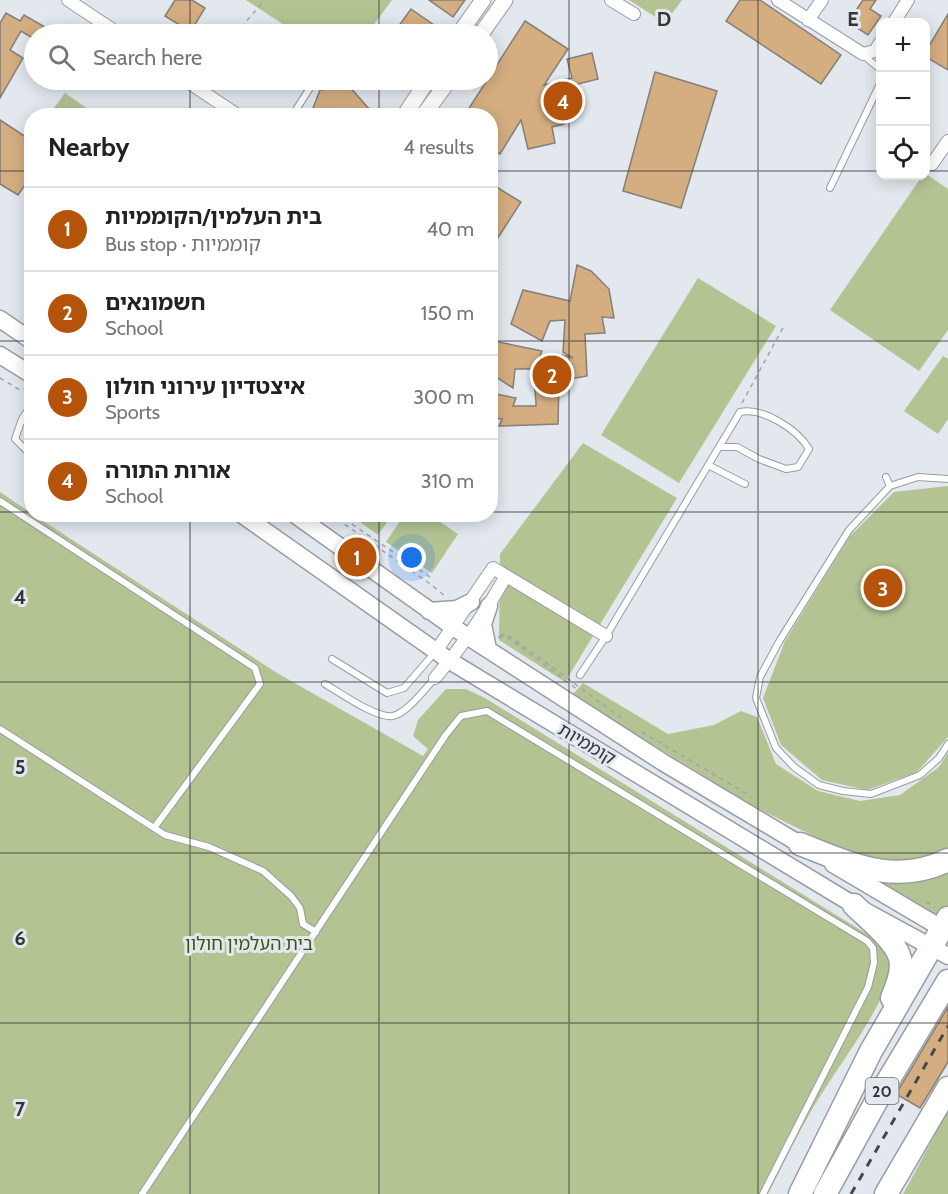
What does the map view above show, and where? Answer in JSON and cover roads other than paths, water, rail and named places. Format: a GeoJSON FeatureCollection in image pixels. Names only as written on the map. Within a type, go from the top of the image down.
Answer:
{"type":"FeatureCollection","features":[{"type":"Feature","properties":{"kind":"highway"},"geometry":{"type":"LineString","coordinates":[[800,844],[855,866],[882,872],[898,873],[918,870],[948,860]]}},
{"type":"Feature","properties":{"kind":"highway"},"geometry":{"type":"LineString","coordinates":[[800,1194],[871,1051],[898,981],[901,965],[892,943],[854,905]]}},
{"type":"Feature","properties":{"kind":"highway"},"geometry":{"type":"LineString","coordinates":[[871,1051],[944,939]]}},
{"type":"Feature","properties":{"kind":"highway","name":"20"},"geometry":{"type":"LineString","coordinates":[[825,1194],[883,1089],[948,981]]}},
{"type":"Feature","properties":{"kind":"highway"},"geometry":{"type":"LineString","coordinates":[[886,1194],[948,1088]]}},
{"type":"Feature","properties":{"kind":"main road"},"geometry":{"type":"LineString","coordinates":[[0,319],[24,336]]}},
{"type":"Feature","properties":{"kind":"main road"},"geometry":{"type":"LineString","coordinates":[[0,355],[24,370]]}},
{"type":"Feature","properties":{"kind":"main road","name":"קוממיות"},"geometry":{"type":"LineString","coordinates":[[252,522],[450,661],[854,905],[944,939]]}},
{"type":"Feature","properties":{"kind":"main road","name":"קוממיות"},"geometry":{"type":"LineString","coordinates":[[305,522],[429,611],[460,631],[487,641],[664,763],[800,844],[944,939]]}},
{"type":"Feature","properties":{"kind":"main road"},"geometry":{"type":"LineString","coordinates":[[429,611],[457,609],[471,602]]}},
{"type":"Feature","properties":{"kind":"main road"},"geometry":{"type":"LineString","coordinates":[[487,641],[483,624],[489,606]]}},
{"type":"Feature","properties":{"kind":"street"},"geometry":{"type":"LineString","coordinates":[[68,0],[104,24]]}},
{"type":"Feature","properties":{"kind":"street"},"geometry":{"type":"LineString","coordinates":[[466,24],[483,0]]}},
{"type":"Feature","properties":{"kind":"street"},"geometry":{"type":"LineString","coordinates":[[488,24],[505,0]]}},
{"type":"Feature","properties":{"kind":"street"},"geometry":{"type":"LineString","coordinates":[[611,0],[634,14]]}},
{"type":"Feature","properties":{"kind":"street"},"geometry":{"type":"LineString","coordinates":[[778,0],[863,54],[876,49]]}},
{"type":"Feature","properties":{"kind":"street"},"geometry":{"type":"LineString","coordinates":[[808,20],[822,0]]}},
{"type":"Feature","properties":{"kind":"street"},"geometry":{"type":"LineString","coordinates":[[897,18],[908,0]]}},
{"type":"Feature","properties":{"kind":"street"},"geometry":{"type":"LineString","coordinates":[[200,90],[227,108]]}},
{"type":"Feature","properties":{"kind":"street"},"geometry":{"type":"LineString","coordinates":[[409,108],[421,90]]}},
{"type":"Feature","properties":{"kind":"street"},"geometry":{"type":"LineString","coordinates":[[429,108],[441,90]]}},
{"type":"Feature","properties":{"kind":"street"},"geometry":{"type":"LineString","coordinates":[[932,164],[948,141]]}},
{"type":"Feature","properties":{"kind":"street"},"geometry":{"type":"LineString","coordinates":[[435,678],[450,661],[471,602],[494,568],[606,636]]}},
{"type":"Feature","properties":{"kind":"street"},"geometry":{"type":"LineString","coordinates":[[436,651],[489,606],[506,576]]}},
{"type":"Feature","properties":{"kind":"lane"},"geometry":{"type":"LineString","coordinates":[[863,54],[876,65]]}},
{"type":"Feature","properties":{"kind":"lane"},"geometry":{"type":"LineString","coordinates":[[297,108],[309,90]]}},
{"type":"Feature","properties":{"kind":"lane"},"geometry":{"type":"LineString","coordinates":[[830,188],[876,92]]}},
{"type":"Feature","properties":{"kind":"lane"},"geometry":{"type":"LineString","coordinates":[[580,675],[606,636],[740,412],[749,410],[773,419],[802,438],[812,449],[798,467],[786,469],[736,447],[720,447]]}},
{"type":"Feature","properties":{"kind":"lane"},"geometry":{"type":"LineString","coordinates":[[24,416],[15,439],[24,448]]}},
{"type":"Feature","properties":{"kind":"lane"},"geometry":{"type":"LineString","coordinates":[[708,465],[745,484]]}},
{"type":"Feature","properties":{"kind":"lane"},"geometry":{"type":"LineString","coordinates":[[886,477],[890,486]]}},
{"type":"Feature","properties":{"kind":"lane"},"geometry":{"type":"LineString","coordinates":[[948,478],[918,477],[890,486],[849,530],[780,640],[760,677],[756,698],[776,748],[794,766],[819,785],[843,791],[871,794],[920,776],[939,758],[948,744]]}},
{"type":"Feature","properties":{"kind":"lane"},"geometry":{"type":"LineString","coordinates":[[0,501],[24,517]]}},
{"type":"Feature","properties":{"kind":"lane"},"geometry":{"type":"LineString","coordinates":[[32,522],[255,668],[260,684],[154,828]]}},
{"type":"Feature","properties":{"kind":"lane"},"geometry":{"type":"LineString","coordinates":[[332,658],[387,693],[404,688],[436,651]]}},
{"type":"Feature","properties":{"kind":"lane"},"geometry":{"type":"LineString","coordinates":[[325,684],[377,714],[393,716],[410,705],[435,678]]}},
{"type":"Feature","properties":{"kind":"lane"},"geometry":{"type":"LineString","coordinates":[[142,1194],[445,736],[461,716],[487,711],[867,941],[873,948],[874,963],[868,987],[763,1194]]}},
{"type":"Feature","properties":{"kind":"lane"},"geometry":{"type":"LineString","coordinates":[[0,729],[165,835],[209,847],[263,871],[291,896],[300,908],[303,924],[316,933]]}},
{"type":"Feature","properties":{"kind":"railway"},"geometry":{"type":"LineString","coordinates":[[851,1194],[948,1026]]}},
{"type":"Feature","properties":{"kind":"place","name":"אורות התורה"},"geometry":{"type":"Point","coordinates":[563,101]}},
{"type":"Feature","properties":{"kind":"place","name":"חשמונאים"},"geometry":{"type":"Point","coordinates":[552,375]}},
{"type":"Feature","properties":{"kind":"place","name":"בית העלמין/הקוממיות"},"geometry":{"type":"Point","coordinates":[357,557]}},
{"type":"Feature","properties":{"kind":"place","name":"איצטדיון עירוני חולון"},"geometry":{"type":"Point","coordinates":[883,588]}},
{"type":"Feature","properties":{"kind":"park label","name":"בית העלמין חולון"},"geometry":{"type":"Point","coordinates":[249,944]}}]}
